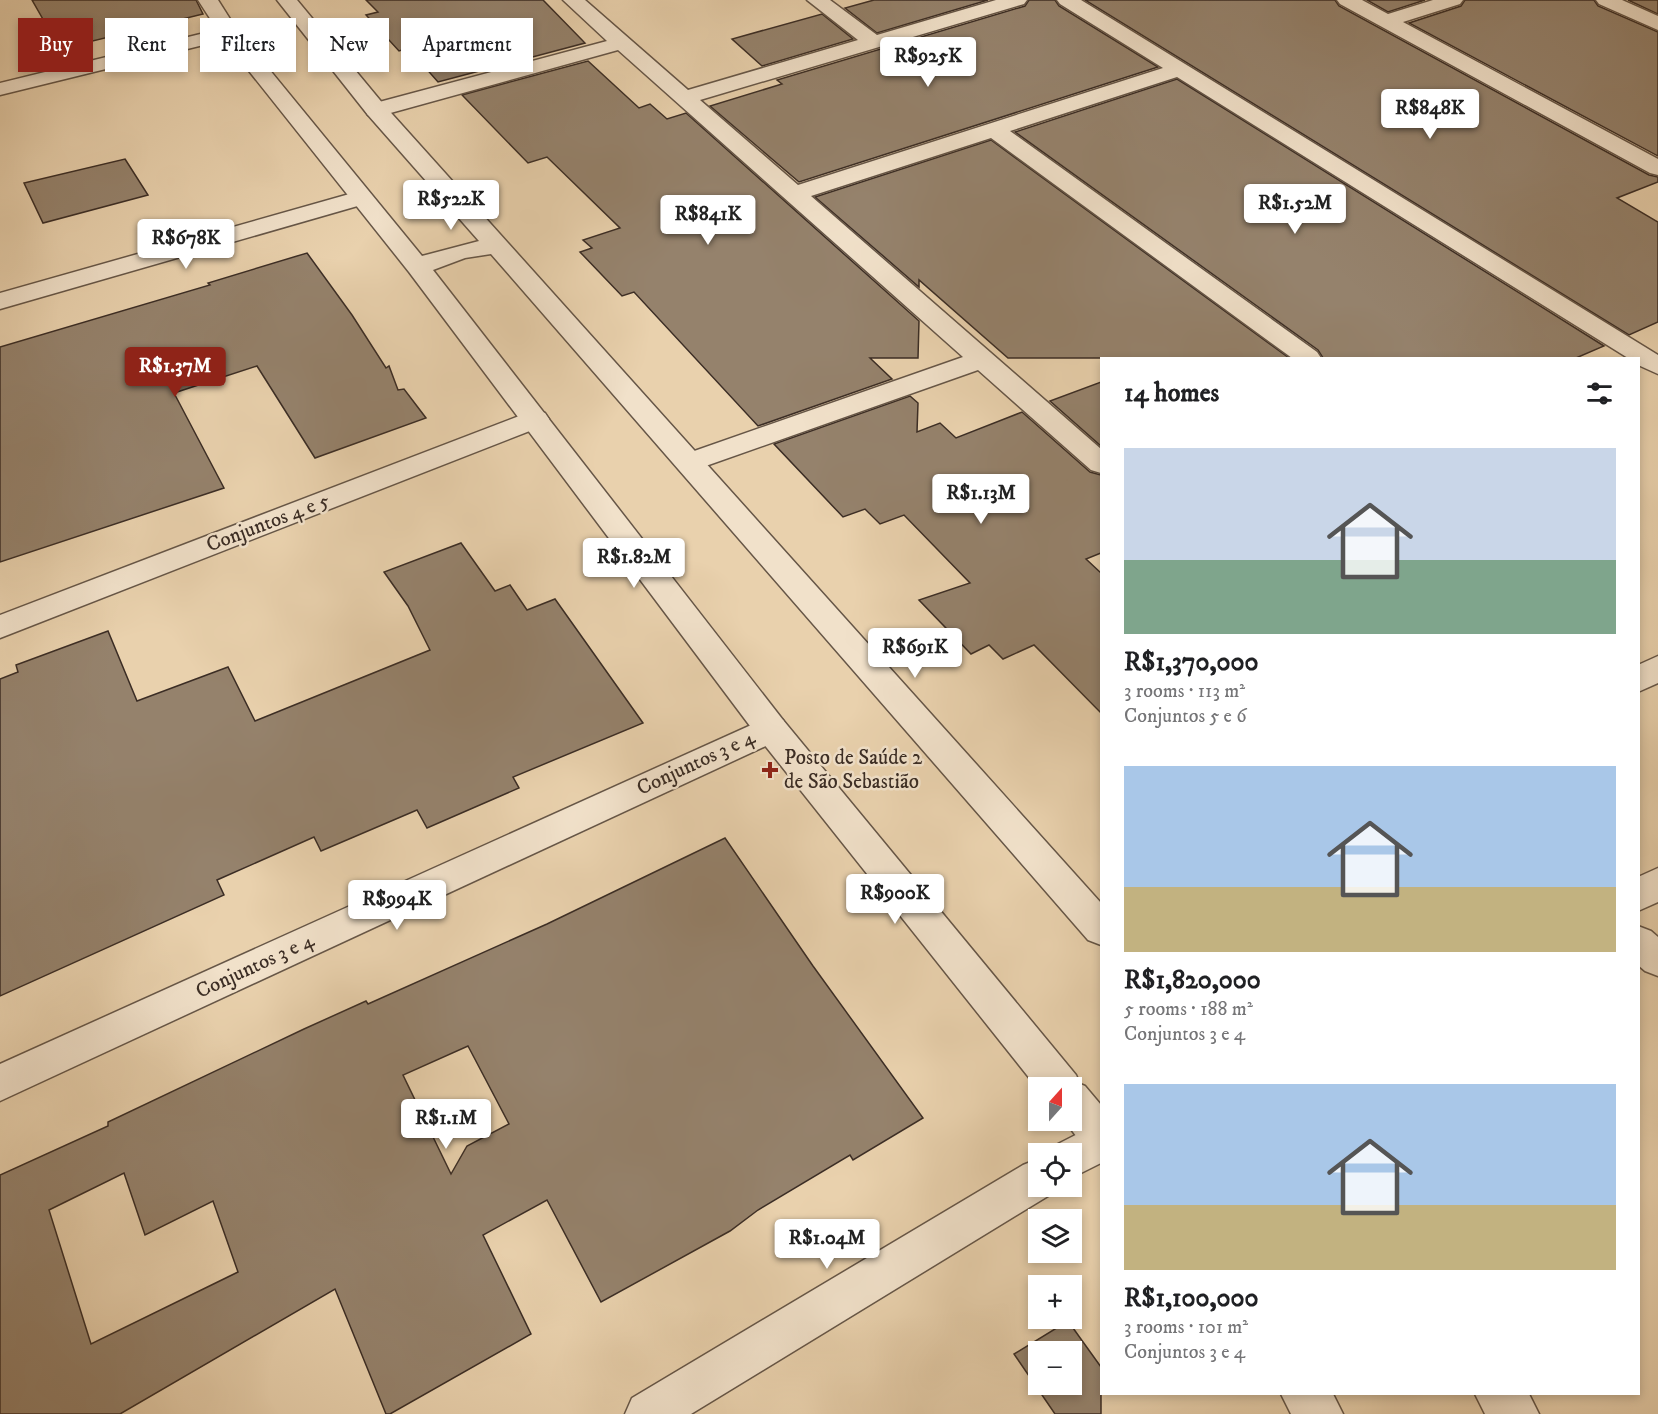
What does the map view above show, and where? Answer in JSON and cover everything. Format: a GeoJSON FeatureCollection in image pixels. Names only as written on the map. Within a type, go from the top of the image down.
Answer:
{"type":"FeatureCollection","features":[{"type":"Feature","properties":{"kind":"street"},"geometry":{"type":"LineString","coordinates":[[208,0],[219,18]]}},
{"type":"Feature","properties":{"kind":"street"},"geometry":{"type":"LineString","coordinates":[[287,0],[376,110],[1100,928]]}},
{"type":"Feature","properties":{"kind":"street"},"geometry":{"type":"LineString","coordinates":[[573,0],[1100,463]]}},
{"type":"Feature","properties":{"kind":"street"},"geometry":{"type":"LineString","coordinates":[[817,0],[874,42]]}},
{"type":"Feature","properties":{"kind":"street"},"geometry":{"type":"LineString","coordinates":[[684,98],[1017,0]]}},
{"type":"Feature","properties":{"kind":"street"},"geometry":{"type":"LineString","coordinates":[[1067,0],[1648,357]]}},
{"type":"Feature","properties":{"kind":"street"},"geometry":{"type":"LineString","coordinates":[[1347,0],[1658,168]]}},
{"type":"Feature","properties":{"kind":"street"},"geometry":{"type":"LineString","coordinates":[[1387,21],[1453,0]]}},
{"type":"Feature","properties":{"kind":"street"},"geometry":{"type":"LineString","coordinates":[[1606,0],[1658,24]]}},
{"type":"Feature","properties":{"kind":"street"},"geometry":{"type":"LineString","coordinates":[[0,89],[200,40]]}},
{"type":"Feature","properties":{"kind":"street"},"geometry":{"type":"LineString","coordinates":[[376,110],[622,43]]}},
{"type":"Feature","properties":{"kind":"street"},"geometry":{"type":"LineString","coordinates":[[794,195],[1179,70]]}},
{"type":"Feature","properties":{"kind":"street"},"geometry":{"type":"LineString","coordinates":[[260,72],[418,267],[771,729],[1053,1077]]}},
{"type":"Feature","properties":{"kind":"street"},"geometry":{"type":"LineString","coordinates":[[994,130],[1307,357]]}},
{"type":"Feature","properties":{"kind":"street"},"geometry":{"type":"LineString","coordinates":[[0,302],[360,198]]}},
{"type":"Feature","properties":{"kind":"street"},"geometry":{"type":"LineString","coordinates":[[418,267],[470,248],[496,246]]}},
{"type":"Feature","properties":{"kind":"street"},"geometry":{"type":"LineString","coordinates":[[690,462],[981,360]]}},
{"type":"Feature","properties":{"kind":"street","name":"Conjuntos 4 e 5"},"geometry":{"type":"LineString","coordinates":[[0,627],[535,419]]}},
{"type":"Feature","properties":{"kind":"street"},"geometry":{"type":"LineString","coordinates":[[1640,679],[1658,668]]}},
{"type":"Feature","properties":{"kind":"street","name":"Conjuntos 3 e 4"},"geometry":{"type":"LineString","coordinates":[[0,1083],[771,729]]}},
{"type":"Feature","properties":{"kind":"street"},"geometry":{"type":"LineString","coordinates":[[1640,895],[1658,883]]}},
{"type":"Feature","properties":{"kind":"street"},"geometry":{"type":"LineString","coordinates":[[1640,944],[1658,960]]}},
{"type":"Feature","properties":{"kind":"street"},"geometry":{"type":"LineString","coordinates":[[1082,1112],[1100,1135]]}},
{"type":"Feature","properties":{"kind":"street"},"geometry":{"type":"LineString","coordinates":[[1082,1152],[1100,1142]]}},
{"type":"Feature","properties":{"kind":"street"},"geometry":{"type":"LineString","coordinates":[[648,1414],[1028,1185]]}},
{"type":"Feature","properties":{"kind":"street"},"geometry":{"type":"LineString","coordinates":[[1305,1395],[1320,1414]]}},
{"type":"Feature","properties":{"kind":"street"},"geometry":{"type":"LineString","coordinates":[[1499,1395],[1516,1414]]}},
{"type":"Feature","properties":{"kind":"building"},"geometry":{"type":"Polygon","coordinates":[[[32,0],[196,0],[203,14],[187,18],[105,18],[105,38],[93,41],[93,18],[42,18],[32,0]]]}},
{"type":"Feature","properties":{"kind":"building"},"geometry":{"type":"Polygon","coordinates":[[[366,0],[543,0],[585,43],[533,57],[533,18],[401,18],[401,50],[399,51],[389,40],[389,18],[369,18],[366,15],[378,12],[366,0]]]}},
{"type":"Feature","properties":{"kind":"building"},"geometry":{"type":"Polygon","coordinates":[[[874,0],[988,0],[877,33],[845,8],[874,0]]]}},
{"type":"Feature","properties":{"kind":"building"},"geometry":{"type":"Polygon","coordinates":[[[1029,0],[1055,0],[1059,6],[1158,67],[799,182],[710,106],[782,84],[777,80],[1025,6],[1029,0]]]}},
{"type":"Feature","properties":{"kind":"building"},"geometry":{"type":"Polygon","coordinates":[[[1085,0],[1335,0],[1339,6],[1649,175],[1658,177],[1658,182],[1617,198],[1658,222],[1658,322],[1629,335],[1085,0]]]}},
{"type":"Feature","properties":{"kind":"building"},"geometry":{"type":"Polygon","coordinates":[[[1367,0],[1425,0],[1388,12],[1367,0]]]}},
{"type":"Feature","properties":{"kind":"building"},"geometry":{"type":"Polygon","coordinates":[[[1465,0],[1594,0],[1598,6],[1658,32],[1658,156],[1409,23],[1461,6],[1465,0]]]}},
{"type":"Feature","properties":{"kind":"building"},"geometry":{"type":"Polygon","coordinates":[[[1628,0],[1658,0],[1658,14],[1628,0]]]}},
{"type":"Feature","properties":{"kind":"building"},"geometry":{"type":"Polygon","coordinates":[[[822,14],[853,39],[762,66],[732,39],[822,14]]]}},
{"type":"Feature","properties":{"kind":"building"},"geometry":{"type":"Polygon","coordinates":[[[588,61],[639,108],[650,104],[667,119],[686,113],[919,321],[918,358],[870,358],[892,379],[758,426],[634,292],[622,296],[580,252],[592,248],[583,240],[620,228],[547,157],[528,163],[462,95],[588,61]]]}},
{"type":"Feature","properties":{"kind":"building"},"geometry":{"type":"Polygon","coordinates":[[[429,72],[476,72],[438,82],[429,72]]]}},
{"type":"Feature","properties":{"kind":"building"},"geometry":{"type":"Polygon","coordinates":[[[1177,79],[1604,346],[1578,357],[1322,357],[1318,350],[1015,132],[1177,79]]]}},
{"type":"Feature","properties":{"kind":"building"},"geometry":{"type":"Polygon","coordinates":[[[991,140],[1288,357],[1008,358],[919,280],[919,287],[815,197],[991,140]]]}},
{"type":"Feature","properties":{"kind":"building"},"geometry":{"type":"Polygon","coordinates":[[[125,159],[148,195],[43,223],[24,183],[125,159]]]}},
{"type":"Feature","properties":{"kind":"building"},"geometry":{"type":"Polygon","coordinates":[[[307,253],[352,315],[386,368],[389,366],[398,390],[404,389],[426,418],[315,458],[257,366],[174,393],[224,488],[0,562],[0,347],[210,285],[208,283],[307,253]]]}},
{"type":"Feature","properties":{"kind":"building"},"geometry":{"type":"Polygon","coordinates":[[[1100,382],[1100,445],[1050,401],[1100,382]]]}},
{"type":"Feature","properties":{"kind":"building"},"geometry":{"type":"Polygon","coordinates":[[[910,396],[918,403],[917,432],[940,423],[956,438],[1022,412],[1090,472],[1100,475],[1100,553],[1086,559],[1100,572],[1100,712],[1034,645],[1003,659],[989,645],[971,654],[919,600],[970,583],[904,515],[880,524],[865,509],[843,517],[774,444],[910,396]]]}},
{"type":"Feature","properties":{"kind":"building"},"geometry":{"type":"Polygon","coordinates":[[[461,543],[495,591],[510,585],[527,610],[555,599],[643,723],[513,777],[519,788],[427,828],[417,810],[321,851],[314,837],[217,880],[224,895],[0,996],[0,679],[18,672],[16,665],[108,631],[137,701],[228,667],[255,721],[430,650],[408,606],[384,572],[461,543]]]}},
{"type":"Feature","properties":{"kind":"building"},"geometry":{"type":"Polygon","coordinates":[[[725,838],[813,966],[923,1118],[853,1160],[850,1155],[758,1210],[730,1231],[601,1302],[547,1200],[483,1235],[531,1334],[390,1414],[386,1414],[335,1289],[120,1414],[0,1414],[0,1175],[108,1126],[108,1122],[304,1029],[366,1001],[368,1004],[547,924],[725,838]],[[468,1046],[403,1075],[451,1174],[467,1146],[509,1124],[468,1046]],[[124,1173],[49,1210],[91,1344],[238,1272],[213,1201],[145,1235],[124,1173]]]}},
{"type":"Feature","properties":{"kind":"building"},"geometry":{"type":"Polygon","coordinates":[[[1055,1329],[1074,1329],[1100,1366],[1101,1414],[1055,1414],[1042,1395],[1082,1395],[1082,1341],[1035,1341],[1055,1329]]]}},
{"type":"Feature","properties":{"kind":"building"},"geometry":{"type":"Polygon","coordinates":[[[1028,1345],[1028,1374],[1014,1354],[1028,1345]]]}},
{"type":"Feature","properties":{"kind":"place","name":"Posto de Saúde 2 de São Sebastião"},"geometry":{"type":"Point","coordinates":[770,770]}}]}
